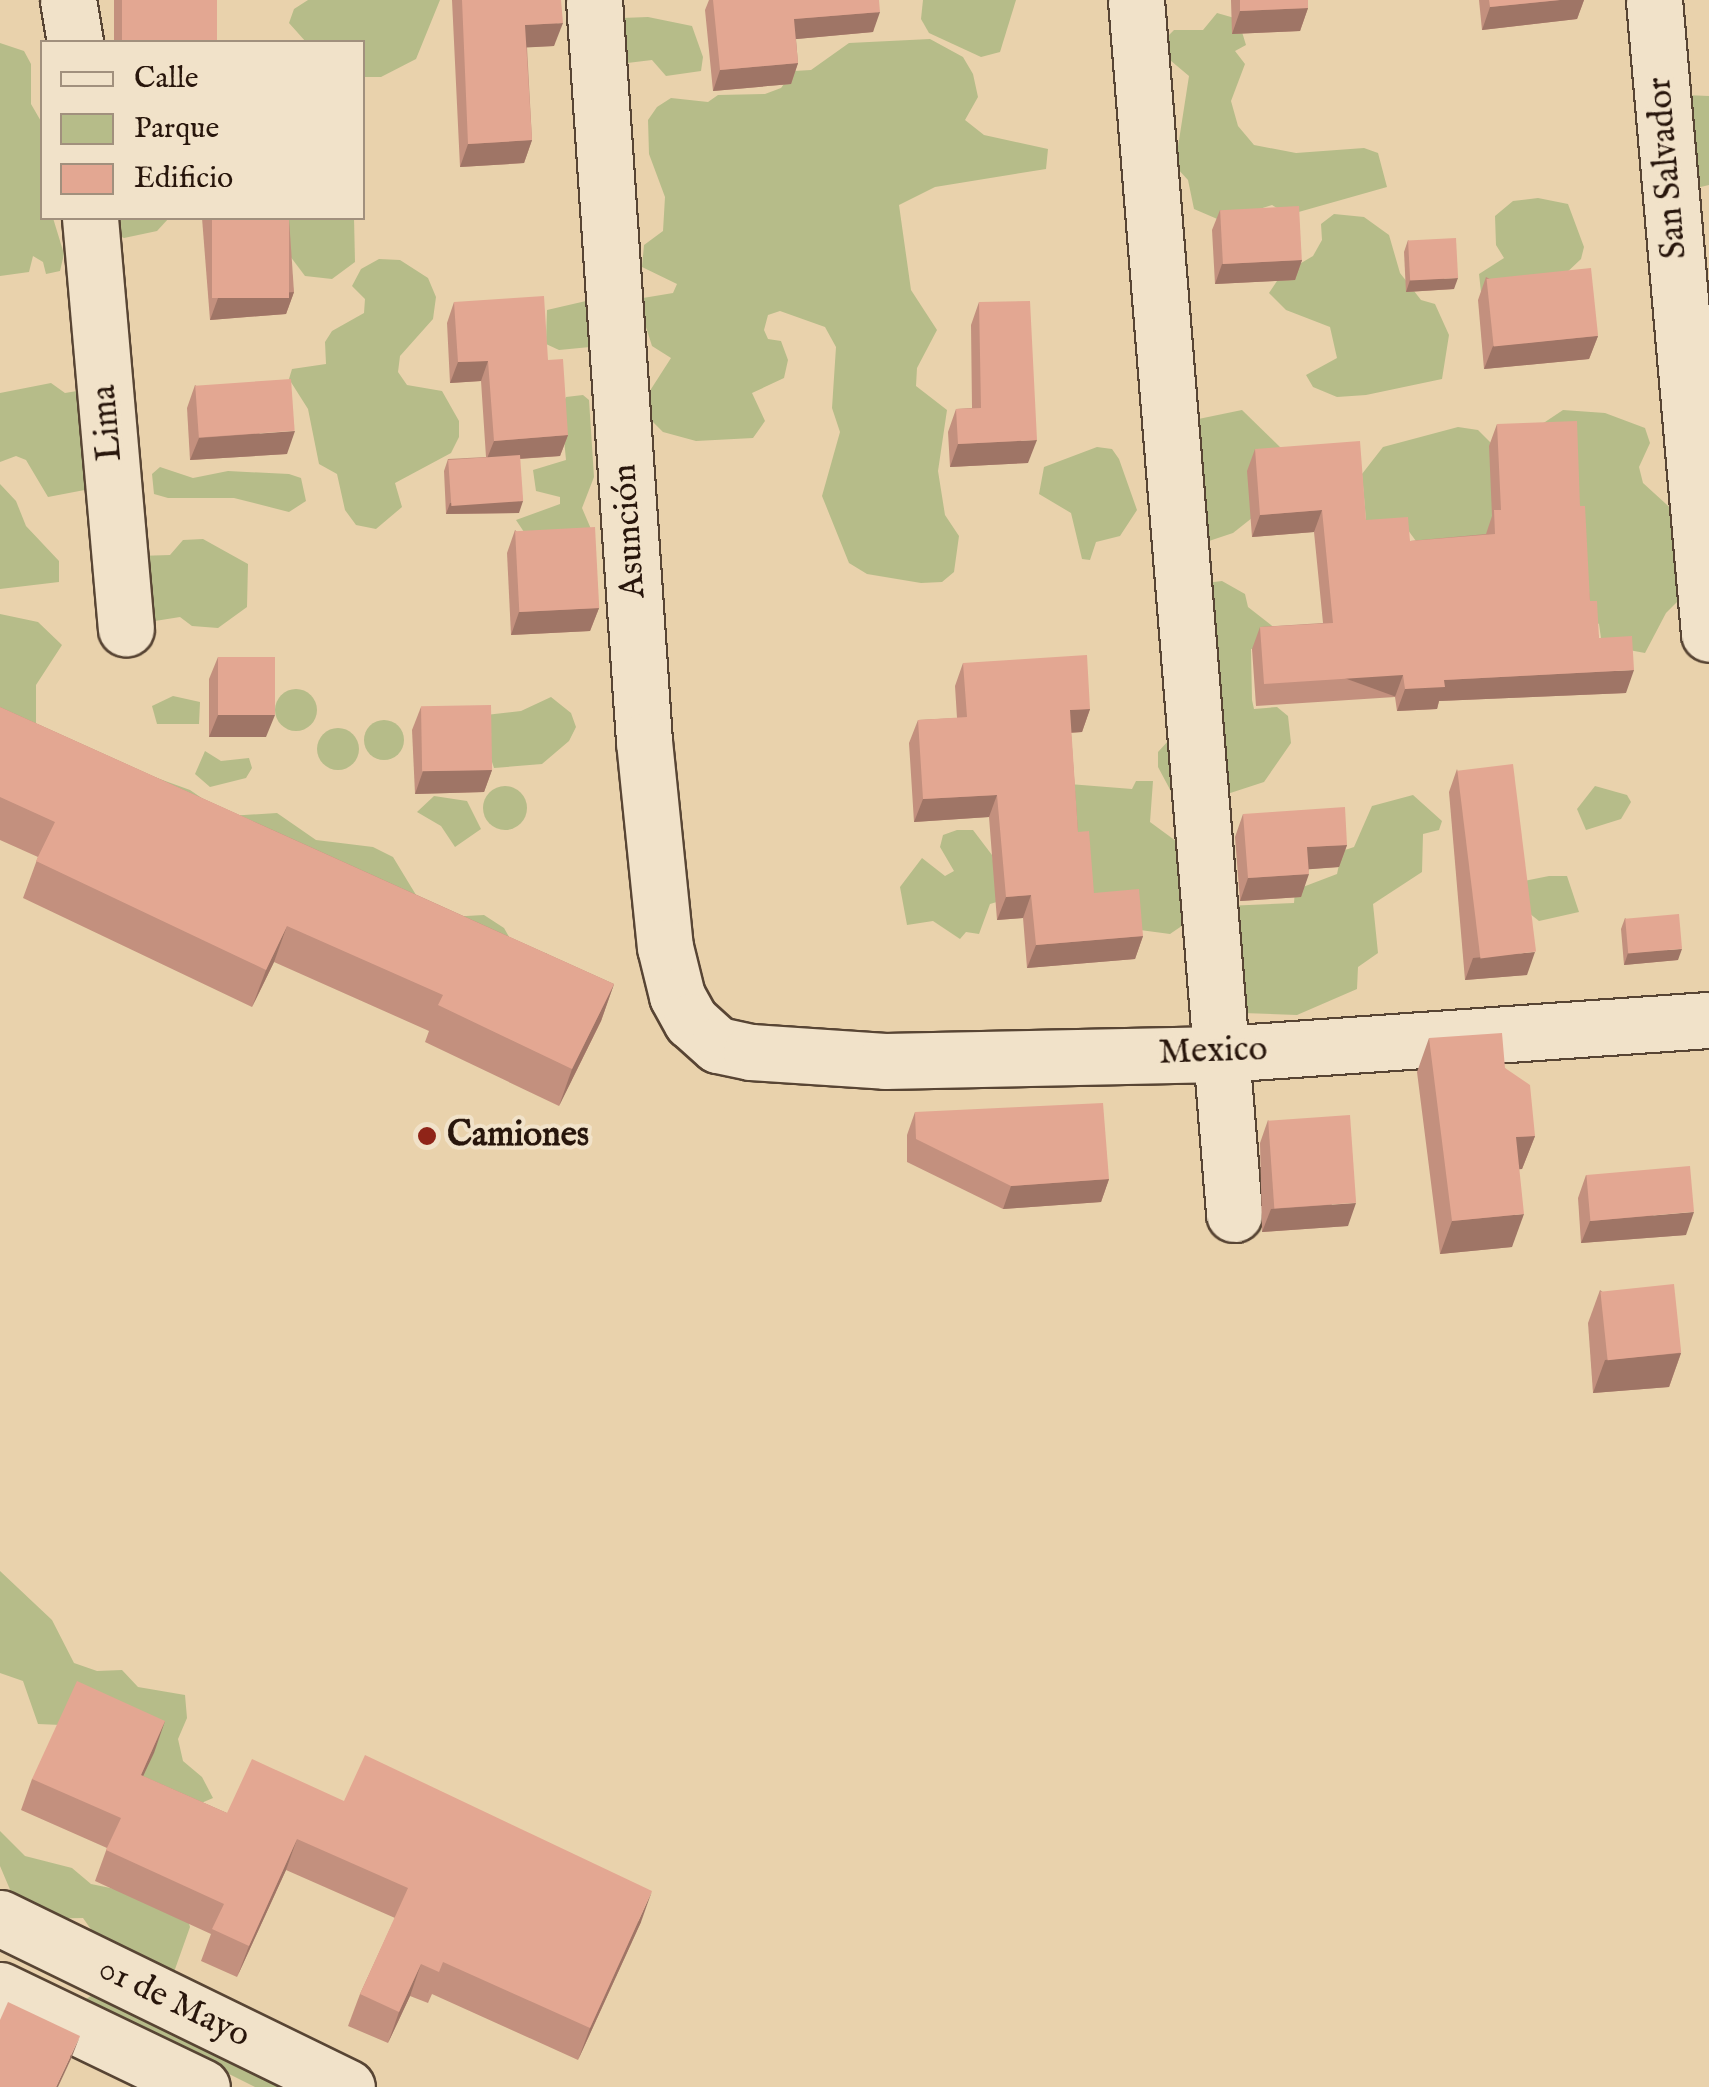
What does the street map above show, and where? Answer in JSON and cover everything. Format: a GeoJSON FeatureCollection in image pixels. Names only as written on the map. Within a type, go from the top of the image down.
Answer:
{"type":"FeatureCollection","features":[{"type":"Feature","properties":{"kind":"street"},"geometry":{"type":"LineString","coordinates":[[68,0],[74,40]]}},
{"type":"Feature","properties":{"kind":"street","name":"Asunción"},"geometry":{"type":"LineString","coordinates":[[594,0],[643,721],[666,947],[677,996],[691,1022],[718,1044]]}},
{"type":"Feature","properties":{"kind":"street"},"geometry":{"type":"LineString","coordinates":[[1136,0],[1234,1214]]}},
{"type":"Feature","properties":{"kind":"street","name":"San Salvador"},"geometry":{"type":"LineString","coordinates":[[1654,0],[1709,634]]}},
{"type":"Feature","properties":{"kind":"street","name":"Lima"},"geometry":{"type":"LineString","coordinates":[[90,220],[126,628]]}},
{"type":"Feature","properties":{"kind":"street","name":"Mexico"},"geometry":{"type":"LineString","coordinates":[[718,1044],[885,1061],[1222,1054],[1709,1020]]}},
{"type":"Feature","properties":{"kind":"street","name":"01 de Mayo"},"geometry":{"type":"LineString","coordinates":[[0,1918],[347,2087]]}},
{"type":"Feature","properties":{"kind":"street","name":"01 de Mayo"},"geometry":{"type":"LineString","coordinates":[[0,1990],[202,2087]]}},
{"type":"Feature","properties":{"kind":"green space"},"geometry":{"type":"Polygon","coordinates":[[[308,0],[440,0],[416,59],[381,77],[365,77],[365,40],[304,40],[289,23],[294,9],[308,0]]]}},
{"type":"Feature","properties":{"kind":"green space"},"geometry":{"type":"Polygon","coordinates":[[[923,0],[1016,0],[1000,52],[981,57],[929,33],[921,19],[923,0]]]}},
{"type":"Feature","properties":{"kind":"green space"},"geometry":{"type":"Polygon","coordinates":[[[1217,13],[1238,19],[1246,45],[1235,51],[1245,64],[1231,101],[1238,126],[1254,145],[1296,153],[1364,148],[1378,153],[1387,187],[1288,215],[1272,205],[1222,221],[1194,209],[1188,180],[1175,166],[1189,76],[1164,55],[1164,40],[1174,30],[1203,30],[1217,13]]]}},
{"type":"Feature","properties":{"kind":"green space"},"geometry":{"type":"Polygon","coordinates":[[[648,17],[692,26],[703,57],[701,71],[666,76],[652,60],[619,64],[622,18],[648,17]]]}},
{"type":"Feature","properties":{"kind":"green space"},"geometry":{"type":"Polygon","coordinates":[[[930,39],[963,57],[973,74],[978,97],[965,120],[984,135],[1048,149],[1046,169],[935,187],[899,205],[911,290],[937,330],[917,368],[916,386],[947,410],[938,471],[945,515],[959,536],[954,572],[942,582],[921,583],[867,574],[849,563],[822,496],[840,432],[832,408],[836,347],[825,327],[780,311],[768,315],[764,330],[768,339],[781,341],[788,360],[784,378],[752,393],[765,421],[753,438],[696,441],[663,432],[652,421],[644,400],[671,358],[652,346],[637,299],[673,293],[677,284],[642,267],[644,245],[663,231],[665,197],[649,154],[648,120],[657,107],[671,98],[708,102],[718,95],[765,94],[781,88],[794,71],[811,70],[849,43],[930,39]]]}},
{"type":"Feature","properties":{"kind":"green space"},"geometry":{"type":"Polygon","coordinates":[[[0,43],[24,51],[31,64],[31,104],[40,120],[40,220],[54,220],[64,254],[60,271],[46,274],[43,262],[33,256],[29,272],[0,276],[0,43]]]}},
{"type":"Feature","properties":{"kind":"green space"},"geometry":{"type":"Polygon","coordinates":[[[1684,95],[1709,96],[1709,185],[1692,189],[1684,95]]]}},
{"type":"Feature","properties":{"kind":"green space"},"geometry":{"type":"Polygon","coordinates":[[[1538,198],[1568,204],[1584,247],[1581,259],[1562,277],[1481,292],[1479,274],[1504,258],[1496,245],[1495,216],[1513,201],[1538,198]]]}},
{"type":"Feature","properties":{"kind":"green space"},"geometry":{"type":"Polygon","coordinates":[[[1334,214],[1364,217],[1389,235],[1400,273],[1421,300],[1435,304],[1449,335],[1442,379],[1337,397],[1313,387],[1306,375],[1337,358],[1330,327],[1286,310],[1269,293],[1281,275],[1313,256],[1322,240],[1321,224],[1334,214]]]}},
{"type":"Feature","properties":{"kind":"green space"},"geometry":{"type":"Polygon","coordinates":[[[79,220],[167,220],[157,231],[124,238],[79,220]]]}},
{"type":"Feature","properties":{"kind":"green space"},"geometry":{"type":"Polygon","coordinates":[[[278,220],[354,220],[355,262],[332,279],[305,276],[287,252],[278,220]]]}},
{"type":"Feature","properties":{"kind":"green space"},"geometry":{"type":"Polygon","coordinates":[[[379,259],[400,260],[428,278],[436,297],[433,319],[400,356],[398,372],[407,385],[442,391],[459,421],[459,437],[451,453],[395,483],[402,507],[376,529],[356,525],[345,510],[337,474],[319,464],[308,409],[289,379],[292,369],[326,364],[325,342],[332,331],[364,313],[365,299],[352,286],[361,269],[379,259]]]}},
{"type":"Feature","properties":{"kind":"green space"},"geometry":{"type":"Polygon","coordinates":[[[586,301],[595,305],[590,347],[559,350],[546,344],[547,310],[586,301]]]}},
{"type":"Feature","properties":{"kind":"green space"},"geometry":{"type":"Polygon","coordinates":[[[51,383],[65,393],[89,389],[95,488],[48,497],[26,460],[16,456],[0,462],[0,393],[51,383]]]}},
{"type":"Feature","properties":{"kind":"green space"},"geometry":{"type":"Polygon","coordinates":[[[583,395],[589,400],[594,477],[582,508],[591,529],[524,532],[516,520],[560,504],[560,497],[536,491],[533,470],[566,460],[561,407],[566,397],[583,395]]]}},
{"type":"Feature","properties":{"kind":"green space"},"geometry":{"type":"Polygon","coordinates":[[[1242,410],[1283,450],[1257,514],[1233,533],[1203,543],[1179,423],[1242,410]]]}},
{"type":"Feature","properties":{"kind":"green space"},"geometry":{"type":"Polygon","coordinates":[[[1563,410],[1605,413],[1645,428],[1650,443],[1639,467],[1643,483],[1677,514],[1684,595],[1666,613],[1645,653],[1602,645],[1599,624],[1589,618],[1542,424],[1563,410]]]}},
{"type":"Feature","properties":{"kind":"green space"},"geometry":{"type":"Polygon","coordinates":[[[1458,427],[1478,430],[1495,447],[1513,526],[1427,556],[1402,522],[1366,520],[1362,474],[1383,447],[1458,427]]]}},
{"type":"Feature","properties":{"kind":"green space"},"geometry":{"type":"Polygon","coordinates":[[[1097,447],[1112,449],[1119,459],[1137,510],[1120,536],[1096,542],[1090,560],[1082,559],[1071,513],[1039,494],[1044,467],[1097,447]]]}},
{"type":"Feature","properties":{"kind":"green space"},"geometry":{"type":"Polygon","coordinates":[[[160,467],[193,478],[228,471],[289,474],[301,478],[306,501],[289,512],[234,498],[168,498],[154,494],[152,474],[160,467]]]}},
{"type":"Feature","properties":{"kind":"green space"},"geometry":{"type":"Polygon","coordinates":[[[0,484],[16,501],[26,526],[59,561],[59,582],[0,589],[0,484]]]}},
{"type":"Feature","properties":{"kind":"green space"},"geometry":{"type":"Polygon","coordinates":[[[203,539],[248,564],[247,607],[218,628],[192,626],[180,617],[155,621],[142,612],[138,556],[170,555],[183,540],[203,539]]]}},
{"type":"Feature","properties":{"kind":"green space"},"geometry":{"type":"Polygon","coordinates":[[[1222,581],[1245,594],[1248,607],[1276,629],[1269,647],[1251,649],[1252,700],[1254,709],[1277,707],[1288,716],[1291,743],[1264,782],[1218,797],[1174,797],[1158,767],[1158,752],[1169,740],[1198,584],[1222,581]]]}},
{"type":"Feature","properties":{"kind":"green space"},"geometry":{"type":"Polygon","coordinates":[[[0,614],[38,622],[62,645],[36,685],[36,726],[0,738],[0,614]]]}},
{"type":"Feature","properties":{"kind":"green space"},"geometry":{"type":"Polygon","coordinates":[[[296,689],[311,695],[317,710],[311,725],[296,731],[281,725],[275,710],[281,695],[296,689]]]}},
{"type":"Feature","properties":{"kind":"green space"},"geometry":{"type":"Polygon","coordinates":[[[173,696],[200,702],[199,724],[157,724],[152,706],[173,696]]]}},
{"type":"Feature","properties":{"kind":"green space"},"geometry":{"type":"Polygon","coordinates":[[[551,697],[571,713],[576,727],[569,741],[542,764],[494,768],[477,716],[521,711],[551,697]]]}},
{"type":"Feature","properties":{"kind":"green space"},"geometry":{"type":"Polygon","coordinates":[[[384,720],[398,726],[404,740],[398,754],[384,760],[370,754],[364,740],[370,726],[384,720]]]}},
{"type":"Feature","properties":{"kind":"green space"},"geometry":{"type":"Polygon","coordinates":[[[338,728],[353,734],[359,749],[353,764],[338,770],[323,764],[317,749],[323,734],[338,728]]]}},
{"type":"Feature","properties":{"kind":"green space"},"geometry":{"type":"Polygon","coordinates":[[[205,751],[221,761],[249,758],[252,768],[246,778],[210,787],[195,774],[205,751]]]}},
{"type":"Feature","properties":{"kind":"green space"},"geometry":{"type":"Polygon","coordinates":[[[124,766],[190,790],[228,816],[277,813],[316,840],[373,847],[393,857],[430,918],[484,915],[504,928],[517,951],[546,953],[564,968],[557,981],[538,990],[76,773],[124,766]]]}},
{"type":"Feature","properties":{"kind":"green space"},"geometry":{"type":"Polygon","coordinates":[[[1136,781],[1153,781],[1150,822],[1180,844],[1176,853],[1188,860],[1192,919],[1170,934],[1140,930],[1103,909],[1051,819],[1069,784],[1132,789],[1136,781]]]}},
{"type":"Feature","properties":{"kind":"green space"},"geometry":{"type":"Polygon","coordinates":[[[505,786],[521,792],[527,808],[521,824],[505,830],[489,824],[483,808],[489,792],[505,786]]]}},
{"type":"Feature","properties":{"kind":"green space"},"geometry":{"type":"Polygon","coordinates":[[[1595,786],[1627,795],[1631,802],[1621,819],[1586,830],[1577,809],[1595,786]]]}},
{"type":"Feature","properties":{"kind":"green space"},"geometry":{"type":"Polygon","coordinates":[[[1413,795],[1442,821],[1439,830],[1423,834],[1422,872],[1373,904],[1378,953],[1358,967],[1357,989],[1297,1015],[1243,1013],[1226,906],[1294,903],[1295,890],[1337,874],[1342,851],[1354,847],[1372,806],[1413,795]]]}},
{"type":"Feature","properties":{"kind":"green space"},"geometry":{"type":"Polygon","coordinates":[[[434,796],[467,801],[481,829],[455,847],[441,826],[417,812],[434,796]]]}},
{"type":"Feature","properties":{"kind":"green space"},"geometry":{"type":"Polygon","coordinates":[[[973,830],[992,855],[1000,901],[990,904],[979,934],[966,932],[960,939],[933,921],[907,925],[900,887],[922,858],[945,876],[954,871],[940,847],[943,835],[973,830]]]}},
{"type":"Feature","properties":{"kind":"green space"},"geometry":{"type":"Polygon","coordinates":[[[1567,876],[1579,912],[1539,921],[1524,909],[1524,881],[1567,876]]]}},
{"type":"Feature","properties":{"kind":"green space"},"geometry":{"type":"Polygon","coordinates":[[[0,1571],[52,1620],[74,1663],[97,1671],[122,1670],[138,1687],[185,1695],[187,1718],[178,1739],[183,1761],[202,1777],[213,1798],[192,1807],[61,1725],[38,1724],[23,1681],[0,1673],[0,1571]]]}},
{"type":"Feature","properties":{"kind":"green space"},"geometry":{"type":"Polygon","coordinates":[[[0,1831],[25,1856],[72,1868],[91,1884],[183,1903],[190,1927],[174,1972],[152,1973],[109,1955],[83,1918],[36,1919],[17,1906],[0,1866],[0,1831]]]}},
{"type":"Feature","properties":{"kind":"green space"},"geometry":{"type":"Polygon","coordinates":[[[94,1994],[330,2087],[255,2087],[83,2001],[94,1994]]]}},
{"type":"Feature","properties":{"kind":"building"},"geometry":{"type":"Polygon","coordinates":[[[122,0],[217,0],[217,40],[122,40],[122,0]]]}},
{"type":"Feature","properties":{"kind":"building"},"geometry":{"type":"Polygon","coordinates":[[[462,0],[561,0],[563,23],[525,25],[532,140],[468,144],[462,0]]]}},
{"type":"Feature","properties":{"kind":"building"},"geometry":{"type":"Polygon","coordinates":[[[713,0],[879,0],[880,12],[794,19],[798,63],[720,70],[713,0]]]}},
{"type":"Feature","properties":{"kind":"building"},"geometry":{"type":"Polygon","coordinates":[[[1240,0],[1308,0],[1308,8],[1240,11],[1240,0]]]}},
{"type":"Feature","properties":{"kind":"building"},"geometry":{"type":"Polygon","coordinates":[[[1489,0],[1560,0],[1490,7],[1489,0]]]}},
{"type":"Feature","properties":{"kind":"building"},"geometry":{"type":"Polygon","coordinates":[[[1299,206],[1302,260],[1223,264],[1220,210],[1299,206]]]}},
{"type":"Feature","properties":{"kind":"building"},"geometry":{"type":"Polygon","coordinates":[[[212,220],[289,220],[289,298],[212,298],[212,220]]]}},
{"type":"Feature","properties":{"kind":"building"},"geometry":{"type":"Polygon","coordinates":[[[1456,238],[1458,278],[1410,280],[1408,241],[1456,238]]]}},
{"type":"Feature","properties":{"kind":"building"},"geometry":{"type":"Polygon","coordinates":[[[1591,268],[1598,336],[1494,347],[1487,279],[1591,268]]]}},
{"type":"Feature","properties":{"kind":"building"},"geometry":{"type":"Polygon","coordinates":[[[544,296],[548,360],[563,359],[568,435],[494,441],[488,361],[458,362],[454,302],[544,296]]]}},
{"type":"Feature","properties":{"kind":"building"},"geometry":{"type":"Polygon","coordinates":[[[1030,301],[1037,440],[958,444],[956,409],[981,408],[979,302],[1030,301]]]}},
{"type":"Feature","properties":{"kind":"building"},"geometry":{"type":"Polygon","coordinates":[[[291,379],[295,431],[199,438],[195,386],[291,379]]]}},
{"type":"Feature","properties":{"kind":"building"},"geometry":{"type":"Polygon","coordinates":[[[1577,421],[1580,506],[1585,506],[1590,601],[1597,601],[1599,638],[1632,636],[1634,670],[1444,680],[1445,687],[1405,689],[1403,675],[1264,684],[1260,627],[1333,623],[1322,510],[1260,515],[1255,449],[1360,441],[1366,520],[1408,517],[1410,541],[1495,534],[1494,510],[1501,510],[1497,424],[1577,421]]]}},
{"type":"Feature","properties":{"kind":"building"},"geometry":{"type":"Polygon","coordinates":[[[520,455],[523,501],[451,506],[448,460],[520,455]]]}},
{"type":"Feature","properties":{"kind":"building"},"geometry":{"type":"Polygon","coordinates":[[[595,527],[599,608],[519,612],[515,531],[595,527]]]}},
{"type":"Feature","properties":{"kind":"building"},"geometry":{"type":"Polygon","coordinates":[[[1087,655],[1090,709],[1070,710],[1078,832],[1089,831],[1094,893],[1139,889],[1143,936],[1036,945],[1031,895],[1006,897],[997,795],[923,799],[918,720],[967,717],[963,663],[1087,655]]]}},
{"type":"Feature","properties":{"kind":"building"},"geometry":{"type":"Polygon","coordinates":[[[218,657],[275,657],[275,715],[218,715],[218,657]]]}},
{"type":"Feature","properties":{"kind":"building"},"geometry":{"type":"Polygon","coordinates":[[[491,705],[492,770],[422,771],[421,706],[491,705]]]}},
{"type":"Feature","properties":{"kind":"building"},"geometry":{"type":"Polygon","coordinates":[[[0,707],[614,984],[572,1069],[438,1005],[443,995],[287,926],[266,970],[36,861],[55,822],[0,797],[0,707]]]}},
{"type":"Feature","properties":{"kind":"building"},"geometry":{"type":"Polygon","coordinates":[[[1513,764],[1536,952],[1480,958],[1457,771],[1513,764]]]}},
{"type":"Feature","properties":{"kind":"building"},"geometry":{"type":"Polygon","coordinates":[[[1345,807],[1347,845],[1307,847],[1309,874],[1248,878],[1243,814],[1345,807]]]}},
{"type":"Feature","properties":{"kind":"building"},"geometry":{"type":"Polygon","coordinates":[[[1679,914],[1682,949],[1628,954],[1625,919],[1679,914]]]}},
{"type":"Feature","properties":{"kind":"building"},"geometry":{"type":"Polygon","coordinates":[[[1502,1033],[1505,1068],[1530,1085],[1535,1136],[1516,1137],[1524,1214],[1452,1221],[1429,1038],[1502,1033]]]}},
{"type":"Feature","properties":{"kind":"building"},"geometry":{"type":"Polygon","coordinates":[[[1103,1103],[1109,1179],[1011,1186],[916,1139],[915,1112],[1103,1103]]]}},
{"type":"Feature","properties":{"kind":"building"},"geometry":{"type":"Polygon","coordinates":[[[1350,1115],[1356,1203],[1274,1209],[1268,1121],[1350,1115]]]}},
{"type":"Feature","properties":{"kind":"building"},"geometry":{"type":"Polygon","coordinates":[[[1690,1166],[1694,1212],[1590,1221],[1586,1175],[1690,1166]]]}},
{"type":"Feature","properties":{"kind":"building"},"geometry":{"type":"Polygon","coordinates":[[[1674,1284],[1681,1353],[1608,1360],[1600,1292],[1674,1284]]]}},
{"type":"Feature","properties":{"kind":"building"},"geometry":{"type":"Polygon","coordinates":[[[77,1681],[165,1721],[141,1775],[227,1813],[252,1759],[344,1801],[365,1755],[652,1891],[590,2028],[443,1962],[439,1972],[421,1964],[399,2012],[360,1994],[408,1888],[297,1839],[249,1946],[212,1929],[224,1904],[106,1850],[121,1818],[32,1779],[77,1681]]]}},
{"type":"Feature","properties":{"kind":"building"},"geometry":{"type":"Polygon","coordinates":[[[8,2002],[80,2036],[56,2087],[0,2087],[0,2020],[8,2002]]]}},
{"type":"Feature","properties":{"kind":"place","name":"Camiones"},"geometry":{"type":"Point","coordinates":[427,1136]}}]}
